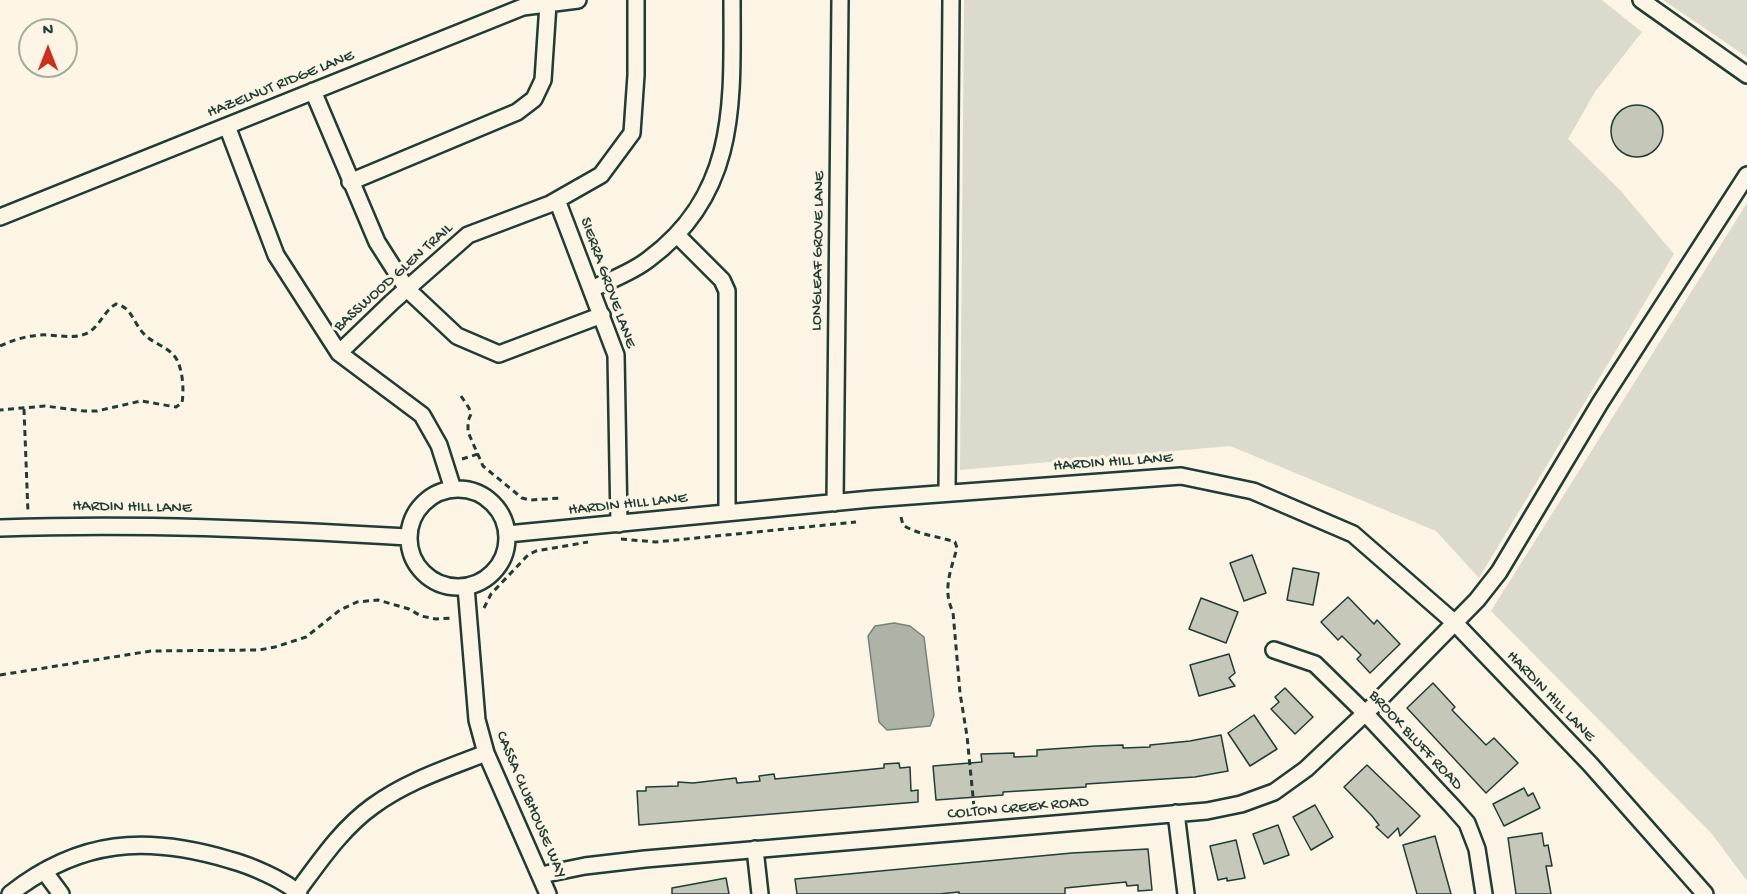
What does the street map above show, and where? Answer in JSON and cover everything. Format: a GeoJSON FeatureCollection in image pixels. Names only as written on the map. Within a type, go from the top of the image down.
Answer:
{"type":"FeatureCollection","features":[{"type":"Feature","properties":{"kind":"street","name":"HAZELNUT RIDGE LANE"},"geometry":{"type":"LineString","coordinates":[[0,217],[523,7],[578,0]]}},
{"type":"Feature","properties":{"kind":"street","name":"BASSWOOD GLEN TRAIL"},"geometry":{"type":"LineString","coordinates":[[339,353],[468,235],[557,200],[601,176],[632,133],[636,75],[636,0]]}},
{"type":"Feature","properties":{"kind":"street"},"geometry":{"type":"LineString","coordinates":[[592,289],[647,261],[678,236],[711,186],[725,146],[732,95],[732,0]]}},
{"type":"Feature","properties":{"kind":"street","name":"LONGLEAF GROVE LANE"},"geometry":{"type":"LineString","coordinates":[[835,503],[840,0]]}},
{"type":"Feature","properties":{"kind":"street"},"geometry":{"type":"LineString","coordinates":[[947,494],[951,0]]}},
{"type":"Feature","properties":{"kind":"street"},"geometry":{"type":"LineString","coordinates":[[1641,0],[1747,75]]}},
{"type":"Feature","properties":{"kind":"street"},"geometry":{"type":"LineString","coordinates":[[350,182],[517,112],[534,99],[543,80],[548,4]]}},
{"type":"Feature","properties":{"kind":"street"},"geometry":{"type":"LineString","coordinates":[[313,91],[377,242],[407,289],[457,336],[499,354],[602,315]]}},
{"type":"Feature","properties":{"kind":"street"},"geometry":{"type":"LineString","coordinates":[[227,126],[276,255],[339,353],[422,416],[438,445],[453,489]]}},
{"type":"Feature","properties":{"kind":"street","name":"COLTON CREEK ROAD"},"geometry":{"type":"LineString","coordinates":[[541,875],[585,866],[755,849],[1207,810],[1241,804],[1274,792],[1306,769],[1365,713],[1477,600],[1499,572],[1600,403],[1747,175]]}},
{"type":"Feature","properties":{"kind":"street","name":"SIERRA GROVE LANE"},"geometry":{"type":"LineString","coordinates":[[557,200],[616,355],[619,524]]}},
{"type":"Feature","properties":{"kind":"street"},"geometry":{"type":"LineString","coordinates":[[678,236],[722,280],[727,291],[727,513]]}},
{"type":"Feature","properties":{"kind":"street","name":"HARDIN HILL LANE"},"geometry":{"type":"LineString","coordinates":[[507,534],[835,503],[1181,476],[1253,491],[1353,534],[1455,623],[1590,764],[1705,894]]}},
{"type":"Feature","properties":{"kind":"street"},"geometry":{"type":"LineString","coordinates":[[453,489],[468,490],[483,496],[495,506],[504,519],[507,534],[506,549],[501,563],[480,583],[466,587],[444,585],[425,575],[416,564],[410,551],[408,537],[417,510],[433,496],[453,489]]}},
{"type":"Feature","properties":{"kind":"street","name":"HARDIN HILL LANE"},"geometry":{"type":"LineString","coordinates":[[0,528],[81,525],[250,528],[408,537]]}},
{"type":"Feature","properties":{"kind":"street","name":"CASSA CLUBHOUSE WAY"},"geometry":{"type":"LineString","coordinates":[[466,587],[477,720],[486,753],[548,894]]}},
{"type":"Feature","properties":{"kind":"street","name":"BROOK BLUFF ROAD"},"geometry":{"type":"LineString","coordinates":[[1274,650],[1315,664],[1365,713],[1467,824],[1477,849],[1484,894]]}},
{"type":"Feature","properties":{"kind":"street"},"geometry":{"type":"LineString","coordinates":[[10,894],[44,871],[86,852],[134,844],[160,844],[200,851],[249,866],[298,893],[337,839],[373,806],[417,781],[486,753]]}},
{"type":"Feature","properties":{"kind":"street"},"geometry":{"type":"LineString","coordinates":[[1176,813],[1186,894]]}},
{"type":"Feature","properties":{"kind":"street"},"geometry":{"type":"LineString","coordinates":[[755,849],[760,894]]}},
{"type":"Feature","properties":{"kind":"street"},"geometry":{"type":"LineString","coordinates":[[44,871],[62,894]]}},
{"type":"Feature","properties":{"kind":"path"},"geometry":{"type":"LineString","coordinates":[[0,346],[13,340],[41,335],[84,335],[98,325],[108,309],[116,304],[123,305],[129,310],[141,331],[149,339],[169,351],[177,360],[183,395],[182,403],[176,407],[141,401],[84,411],[45,406],[0,410]]}},
{"type":"Feature","properties":{"kind":"path"},"geometry":{"type":"LineString","coordinates":[[461,396],[470,408],[468,432],[483,466],[522,498],[530,500],[562,498]]}},
{"type":"Feature","properties":{"kind":"path"},"geometry":{"type":"LineString","coordinates":[[24,409],[28,527]]}},
{"type":"Feature","properties":{"kind":"path"},"geometry":{"type":"LineString","coordinates":[[462,459],[478,454]]}},
{"type":"Feature","properties":{"kind":"path"},"geometry":{"type":"LineString","coordinates":[[901,517],[903,525],[913,531],[955,542],[957,548],[947,588],[948,602],[953,612],[975,817]]}},
{"type":"Feature","properties":{"kind":"path"},"geometry":{"type":"LineString","coordinates":[[614,539],[656,542],[856,522]]}},
{"type":"Feature","properties":{"kind":"path"},"geometry":{"type":"LineString","coordinates":[[482,615],[491,594],[528,555],[536,550],[595,541]]}},
{"type":"Feature","properties":{"kind":"path"},"geometry":{"type":"LineString","coordinates":[[0,675],[151,651],[259,650],[275,647],[306,638],[340,610],[357,602],[378,600],[436,619],[455,618]]}},
{"type":"Feature","properties":{"kind":"shaded area"},"geometry":{"type":"Polygon","coordinates":[[[964,0],[1602,0],[1642,32],[1595,92],[1568,139],[1620,190],[1674,254],[1479,578],[1436,531],[1230,446],[960,470],[964,0]]]}},
{"type":"Feature","properties":{"kind":"shaded area"},"geometry":{"type":"Polygon","coordinates":[[[1663,0],[1747,0],[1747,57],[1663,0]]]}},
{"type":"Feature","properties":{"kind":"shaded area"},"geometry":{"type":"Polygon","coordinates":[[[1747,203],[1747,881],[1712,834],[1491,611],[1747,203]]]}},
{"type":"Feature","properties":{"kind":"shaded area"},"geometry":{"type":"Polygon","coordinates":[[[894,623],[910,626],[924,637],[934,715],[930,726],[887,730],[879,722],[868,636],[875,626],[894,623]]]}},
{"type":"Feature","properties":{"kind":"building"},"geometry":{"type":"Polygon","coordinates":[[[1637,105],[1651,109],[1659,117],[1663,131],[1659,145],[1651,153],[1637,157],[1623,153],[1615,145],[1611,131],[1615,117],[1623,109],[1637,105]]]}},
{"type":"Feature","properties":{"kind":"building"},"geometry":{"type":"Polygon","coordinates":[[[1252,555],[1266,593],[1244,601],[1230,563],[1252,555]]]}},
{"type":"Feature","properties":{"kind":"building"},"geometry":{"type":"Polygon","coordinates":[[[1293,568],[1319,573],[1313,605],[1287,600],[1293,568]]]}},
{"type":"Feature","properties":{"kind":"building"},"geometry":{"type":"Polygon","coordinates":[[[1348,597],[1374,624],[1377,620],[1400,644],[1370,673],[1357,659],[1361,655],[1342,636],[1338,640],[1321,622],[1348,597]]]}},
{"type":"Feature","properties":{"kind":"building"},"geometry":{"type":"Polygon","coordinates":[[[1201,598],[1238,612],[1226,643],[1189,629],[1201,598]]]}},
{"type":"Feature","properties":{"kind":"building"},"geometry":{"type":"Polygon","coordinates":[[[1229,654],[1235,673],[1229,678],[1235,686],[1199,696],[1190,665],[1229,654]]]}},
{"type":"Feature","properties":{"kind":"building"},"geometry":{"type":"Polygon","coordinates":[[[1433,683],[1455,707],[1452,710],[1486,745],[1494,738],[1518,763],[1486,793],[1407,708],[1433,683]]]}},
{"type":"Feature","properties":{"kind":"building"},"geometry":{"type":"Polygon","coordinates":[[[1285,688],[1313,717],[1295,734],[1271,709],[1279,702],[1275,697],[1285,688]]]}},
{"type":"Feature","properties":{"kind":"building"},"geometry":{"type":"Polygon","coordinates":[[[1254,715],[1277,749],[1250,766],[1228,733],[1254,715]]]}},
{"type":"Feature","properties":{"kind":"building"},"geometry":{"type":"Polygon","coordinates":[[[1221,735],[1228,771],[1195,777],[1086,784],[1086,787],[1003,792],[1003,795],[936,800],[933,766],[982,762],[981,754],[1014,753],[1014,757],[1037,756],[1037,750],[1123,745],[1123,748],[1150,747],[1150,745],[1221,735]]]}},
{"type":"Feature","properties":{"kind":"building"},"geometry":{"type":"Polygon","coordinates":[[[899,763],[900,768],[910,767],[911,791],[918,790],[918,802],[639,825],[637,791],[646,791],[646,787],[678,786],[678,782],[693,783],[736,778],[737,783],[760,781],[759,776],[774,774],[775,779],[884,768],[884,764],[899,763]]]}},
{"type":"Feature","properties":{"kind":"building"},"geometry":{"type":"Polygon","coordinates":[[[1367,765],[1420,816],[1400,836],[1398,828],[1388,838],[1376,827],[1379,825],[1372,816],[1344,787],[1367,765]]]}},
{"type":"Feature","properties":{"kind":"building"},"geometry":{"type":"Polygon","coordinates":[[[1524,788],[1528,796],[1533,793],[1540,808],[1504,826],[1493,804],[1524,788]]]}},
{"type":"Feature","properties":{"kind":"building"},"geometry":{"type":"Polygon","coordinates":[[[1315,805],[1333,837],[1311,850],[1293,817],[1315,805]]]}},
{"type":"Feature","properties":{"kind":"building"},"geometry":{"type":"Polygon","coordinates":[[[1278,825],[1289,855],[1264,864],[1253,834],[1278,825]]]}},
{"type":"Feature","properties":{"kind":"building"},"geometry":{"type":"Polygon","coordinates":[[[1542,833],[1544,846],[1548,845],[1552,866],[1546,866],[1551,894],[1516,894],[1508,838],[1542,833]]]}},
{"type":"Feature","properties":{"kind":"building"},"geometry":{"type":"Polygon","coordinates":[[[1435,836],[1451,894],[1417,894],[1403,845],[1435,836]]]}},
{"type":"Feature","properties":{"kind":"building"},"geometry":{"type":"Polygon","coordinates":[[[1236,840],[1245,878],[1218,880],[1210,846],[1236,840]]]}},
{"type":"Feature","properties":{"kind":"building"},"geometry":{"type":"Polygon","coordinates":[[[1148,849],[1152,890],[1138,891],[1138,885],[1127,886],[1126,882],[1065,888],[1065,894],[959,894],[959,892],[797,894],[795,879],[1072,853],[1148,849]]]}},
{"type":"Feature","properties":{"kind":"building"},"geometry":{"type":"Polygon","coordinates":[[[726,878],[729,894],[672,894],[672,888],[726,878]]]}}]}
